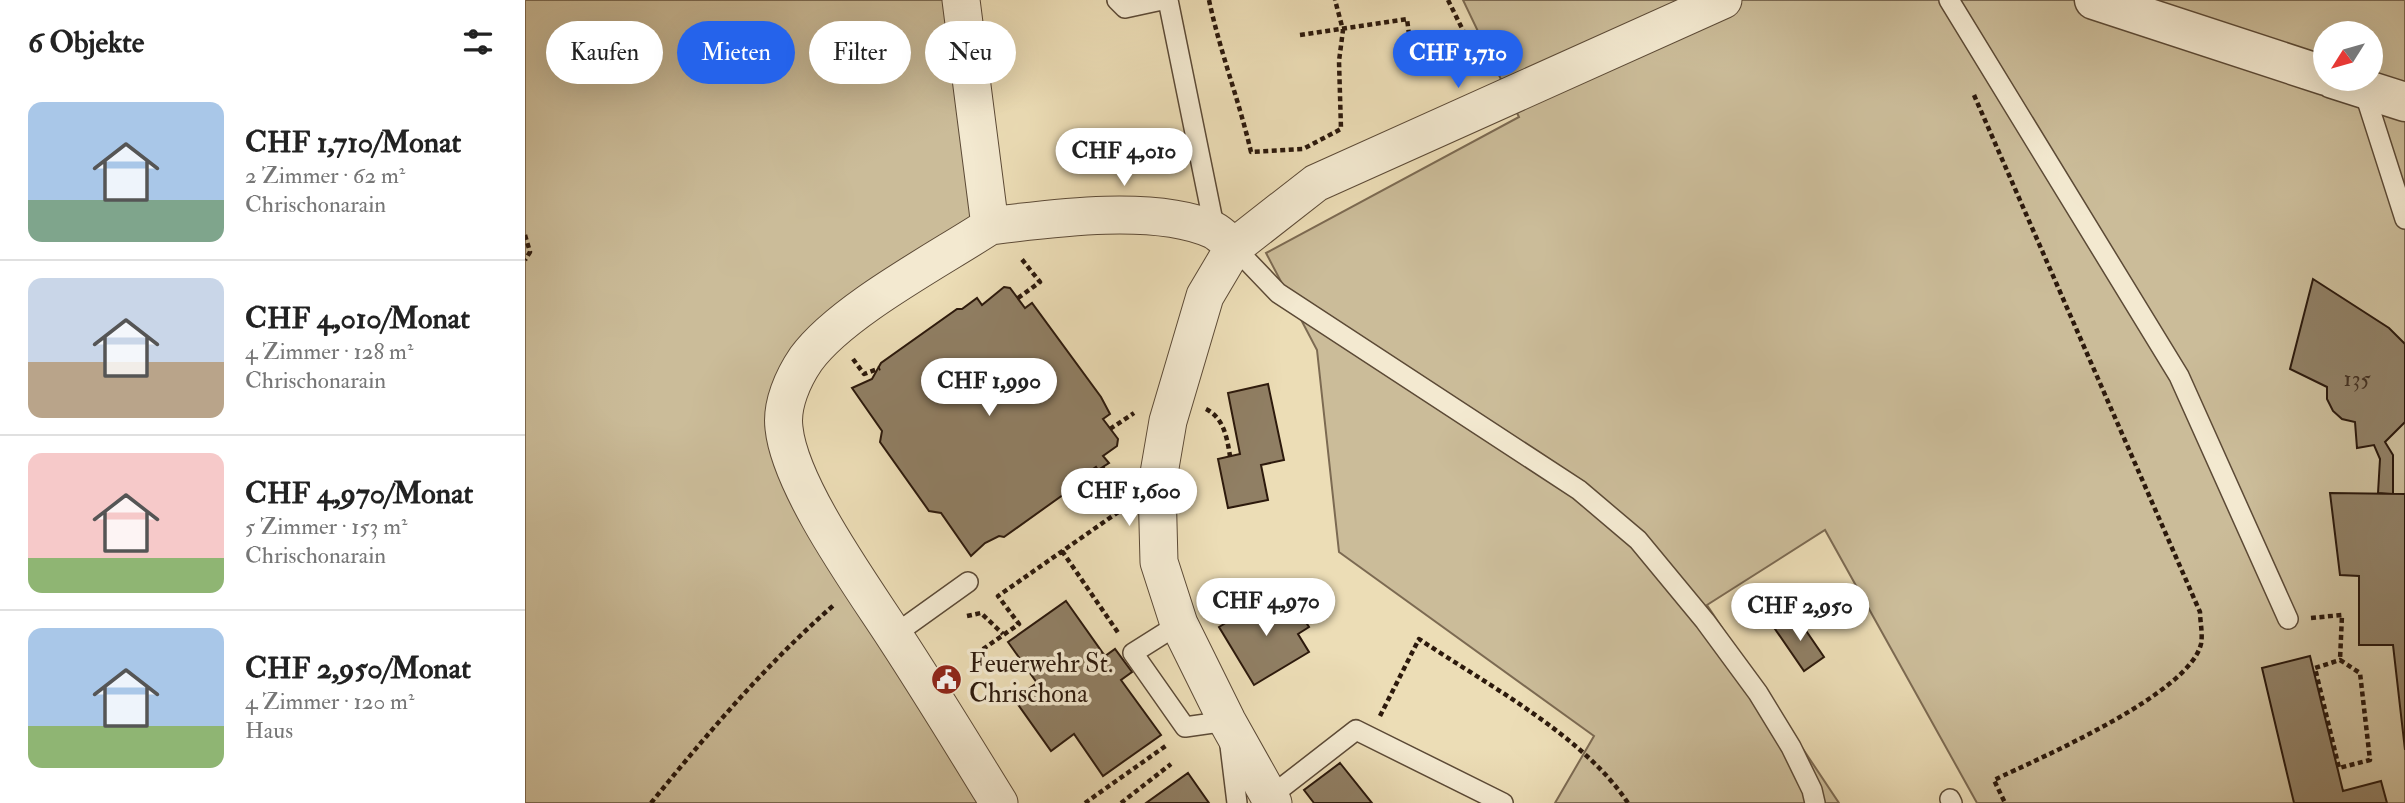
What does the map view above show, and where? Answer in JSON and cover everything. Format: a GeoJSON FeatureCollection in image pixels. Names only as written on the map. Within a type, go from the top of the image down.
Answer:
{"type":"FeatureCollection","features":[{"type":"Feature","properties":{"kind":"street"},"geometry":{"type":"LineString","coordinates":[[961,0],[990,226]]}},
{"type":"Feature","properties":{"kind":"street"},"geometry":{"type":"LineString","coordinates":[[1261,801],[1227,721],[1179,624],[1159,562],[1157,485],[1171,409],[1224,239],[1316,183],[1723,0]]}},
{"type":"Feature","properties":{"kind":"street"},"geometry":{"type":"LineString","coordinates":[[2094,0],[2313,72]]}},
{"type":"Feature","properties":{"kind":"street"},"geometry":{"type":"LineString","coordinates":[[2370,91],[2405,102]]}},
{"type":"Feature","properties":{"kind":"street"},"geometry":{"type":"LineString","coordinates":[[999,803],[859,583],[797,475],[783,426],[786,403],[794,380],[806,359],[831,331],[990,226],[1047,219],[1155,216],[1224,239]]}},
{"type":"Feature","properties":{"kind":"lane"},"geometry":{"type":"LineString","coordinates":[[1117,0],[1125,9],[1162,0]]}},
{"type":"Feature","properties":{"kind":"lane"},"geometry":{"type":"LineString","coordinates":[[1168,0],[1224,239],[1278,293],[1579,490],[1638,540],[1705,621],[1758,693],[1791,747],[1812,790],[1815,803]]}},
{"type":"Feature","properties":{"kind":"lane"},"geometry":{"type":"LineString","coordinates":[[1949,0],[2179,376],[2288,620]]}},
{"type":"Feature","properties":{"kind":"lane"},"geometry":{"type":"LineString","coordinates":[[2351,91],[2405,219]]}},
{"type":"Feature","properties":{"kind":"lane"},"geometry":{"type":"LineString","coordinates":[[894,635],[968,582]]}},
{"type":"Feature","properties":{"kind":"lane"},"geometry":{"type":"LineString","coordinates":[[1179,624],[1133,653],[1185,727],[1227,721]]}},
{"type":"Feature","properties":{"kind":"lane"},"geometry":{"type":"LineString","coordinates":[[1261,801],[1356,730],[1503,803]]}},
{"type":"Feature","properties":{"kind":"path"},"geometry":{"type":"LineString","coordinates":[[1209,0],[1223,62],[1239,101],[1251,152],[1303,149],[1341,129],[1339,61],[1343,30],[1335,0]]}},
{"type":"Feature","properties":{"kind":"path"},"geometry":{"type":"LineString","coordinates":[[1448,0],[1498,103]]}},
{"type":"Feature","properties":{"kind":"path"},"geometry":{"type":"LineString","coordinates":[[1300,35],[1407,19],[1411,49]]}},
{"type":"Feature","properties":{"kind":"path"},"geometry":{"type":"LineString","coordinates":[[1971,88],[2200,612],[2201,645],[2182,676],[2092,734],[1994,780],[2005,803]]}},
{"type":"Feature","properties":{"kind":"path"},"geometry":{"type":"LineString","coordinates":[[990,226],[1039,282],[1018,298]]}},
{"type":"Feature","properties":{"kind":"path"},"geometry":{"type":"LineString","coordinates":[[525,234],[530,252],[525,260]]}},
{"type":"Feature","properties":{"kind":"path"},"geometry":{"type":"LineString","coordinates":[[1171,409],[1198,405],[1216,414],[1227,435],[1230,456]]}},
{"type":"Feature","properties":{"kind":"path"},"geometry":{"type":"LineString","coordinates":[[976,654],[1019,624],[998,596],[1128,505]]}},
{"type":"Feature","properties":{"kind":"path"},"geometry":{"type":"LineString","coordinates":[[1062,551],[1133,653]]}},
{"type":"Feature","properties":{"kind":"path"},"geometry":{"type":"LineString","coordinates":[[651,803],[711,729],[800,635],[859,583]]}},
{"type":"Feature","properties":{"kind":"path"},"geometry":{"type":"LineString","coordinates":[[962,617],[981,613],[1003,634]]}},
{"type":"Feature","properties":{"kind":"path"},"geometry":{"type":"LineString","coordinates":[[2288,620],[2342,615],[2340,660]]}},
{"type":"Feature","properties":{"kind":"path"},"geometry":{"type":"LineString","coordinates":[[1371,736],[1419,639],[1581,751],[1613,780],[1628,803]]}},
{"type":"Feature","properties":{"kind":"path"},"geometry":{"type":"LineString","coordinates":[[2340,660],[2360,673],[2370,760],[2339,768],[2315,668],[2340,660]]}},
{"type":"Feature","properties":{"kind":"path"},"geometry":{"type":"LineString","coordinates":[[1085,803],[1166,746]]}},
{"type":"Feature","properties":{"kind":"path"},"geometry":{"type":"LineString","coordinates":[[1121,803],[1171,764]]}},
{"type":"Feature","properties":{"kind":"shaded area"},"geometry":{"type":"Polygon","coordinates":[[[525,0],[949,0],[951,21],[925,21],[925,84],[958,84],[973,216],[820,319],[767,423],[979,803],[525,803],[525,0]]]}},
{"type":"Feature","properties":{"kind":"shaded area"},"geometry":{"type":"Polygon","coordinates":[[[1463,0],[2405,0],[2405,803],[1977,803],[1825,530],[1707,605],[1839,803],[1555,803],[1594,736],[1339,552],[1317,350],[1266,253],[1519,117],[1463,0]]]}},
{"type":"Feature","properties":{"kind":"building"},"geometry":{"type":"Polygon","coordinates":[[[2313,279],[2389,328],[2405,344],[2405,422],[2385,442],[2393,455],[2393,494],[2378,493],[2380,459],[2374,445],[2357,448],[2355,422],[2342,419],[2333,411],[2327,399],[2327,387],[2290,369],[2313,279]]]}},
{"type":"Feature","properties":{"kind":"building"},"geometry":{"type":"Polygon","coordinates":[[[1004,287],[1010,288],[1025,308],[1032,303],[1101,397],[1110,414],[1103,419],[1118,439],[1117,446],[1103,456],[1109,463],[1098,470],[1096,467],[1081,477],[1081,482],[1004,537],[999,536],[985,543],[971,556],[941,513],[929,511],[880,442],[882,431],[852,388],[872,379],[881,363],[957,309],[962,309],[977,298],[982,305],[1004,287]]]}},
{"type":"Feature","properties":{"kind":"building"},"geometry":{"type":"Polygon","coordinates":[[[1268,384],[1284,460],[1261,465],[1268,500],[1228,508],[1218,459],[1240,454],[1228,393],[1268,384]]]}},
{"type":"Feature","properties":{"kind":"building"},"geometry":{"type":"Polygon","coordinates":[[[2330,493],[2405,494],[2405,750],[2393,645],[2359,645],[2359,576],[2340,575],[2330,493]]]}},
{"type":"Feature","properties":{"kind":"building"},"geometry":{"type":"Polygon","coordinates":[[[1274,594],[1283,609],[1293,602],[1309,627],[1298,634],[1309,652],[1254,685],[1219,627],[1274,594]]]}},
{"type":"Feature","properties":{"kind":"building"},"geometry":{"type":"Polygon","coordinates":[[[1066,601],[1105,656],[1115,649],[1132,672],[1121,680],[1161,735],[1103,776],[1074,734],[1051,751],[1014,699],[1037,683],[1008,642],[1066,601]]]}},
{"type":"Feature","properties":{"kind":"building"},"geometry":{"type":"Polygon","coordinates":[[[1796,616],[1824,657],[1804,671],[1775,629],[1796,616]]]}},
{"type":"Feature","properties":{"kind":"building"},"geometry":{"type":"Polygon","coordinates":[[[2310,656],[2343,791],[2381,781],[2387,803],[2294,803],[2262,668],[2310,656]]]}},
{"type":"Feature","properties":{"kind":"building"},"geometry":{"type":"Polygon","coordinates":[[[1340,763],[1372,803],[1314,803],[1304,790],[1340,763]]]}},
{"type":"Feature","properties":{"kind":"building"},"geometry":{"type":"Polygon","coordinates":[[[1188,773],[1209,803],[1146,803],[1188,773]]]}},
{"type":"Feature","properties":{"kind":"place","name":"Feuerwehr St. Chrischona"},"geometry":{"type":"Point","coordinates":[946,679]}}]}
